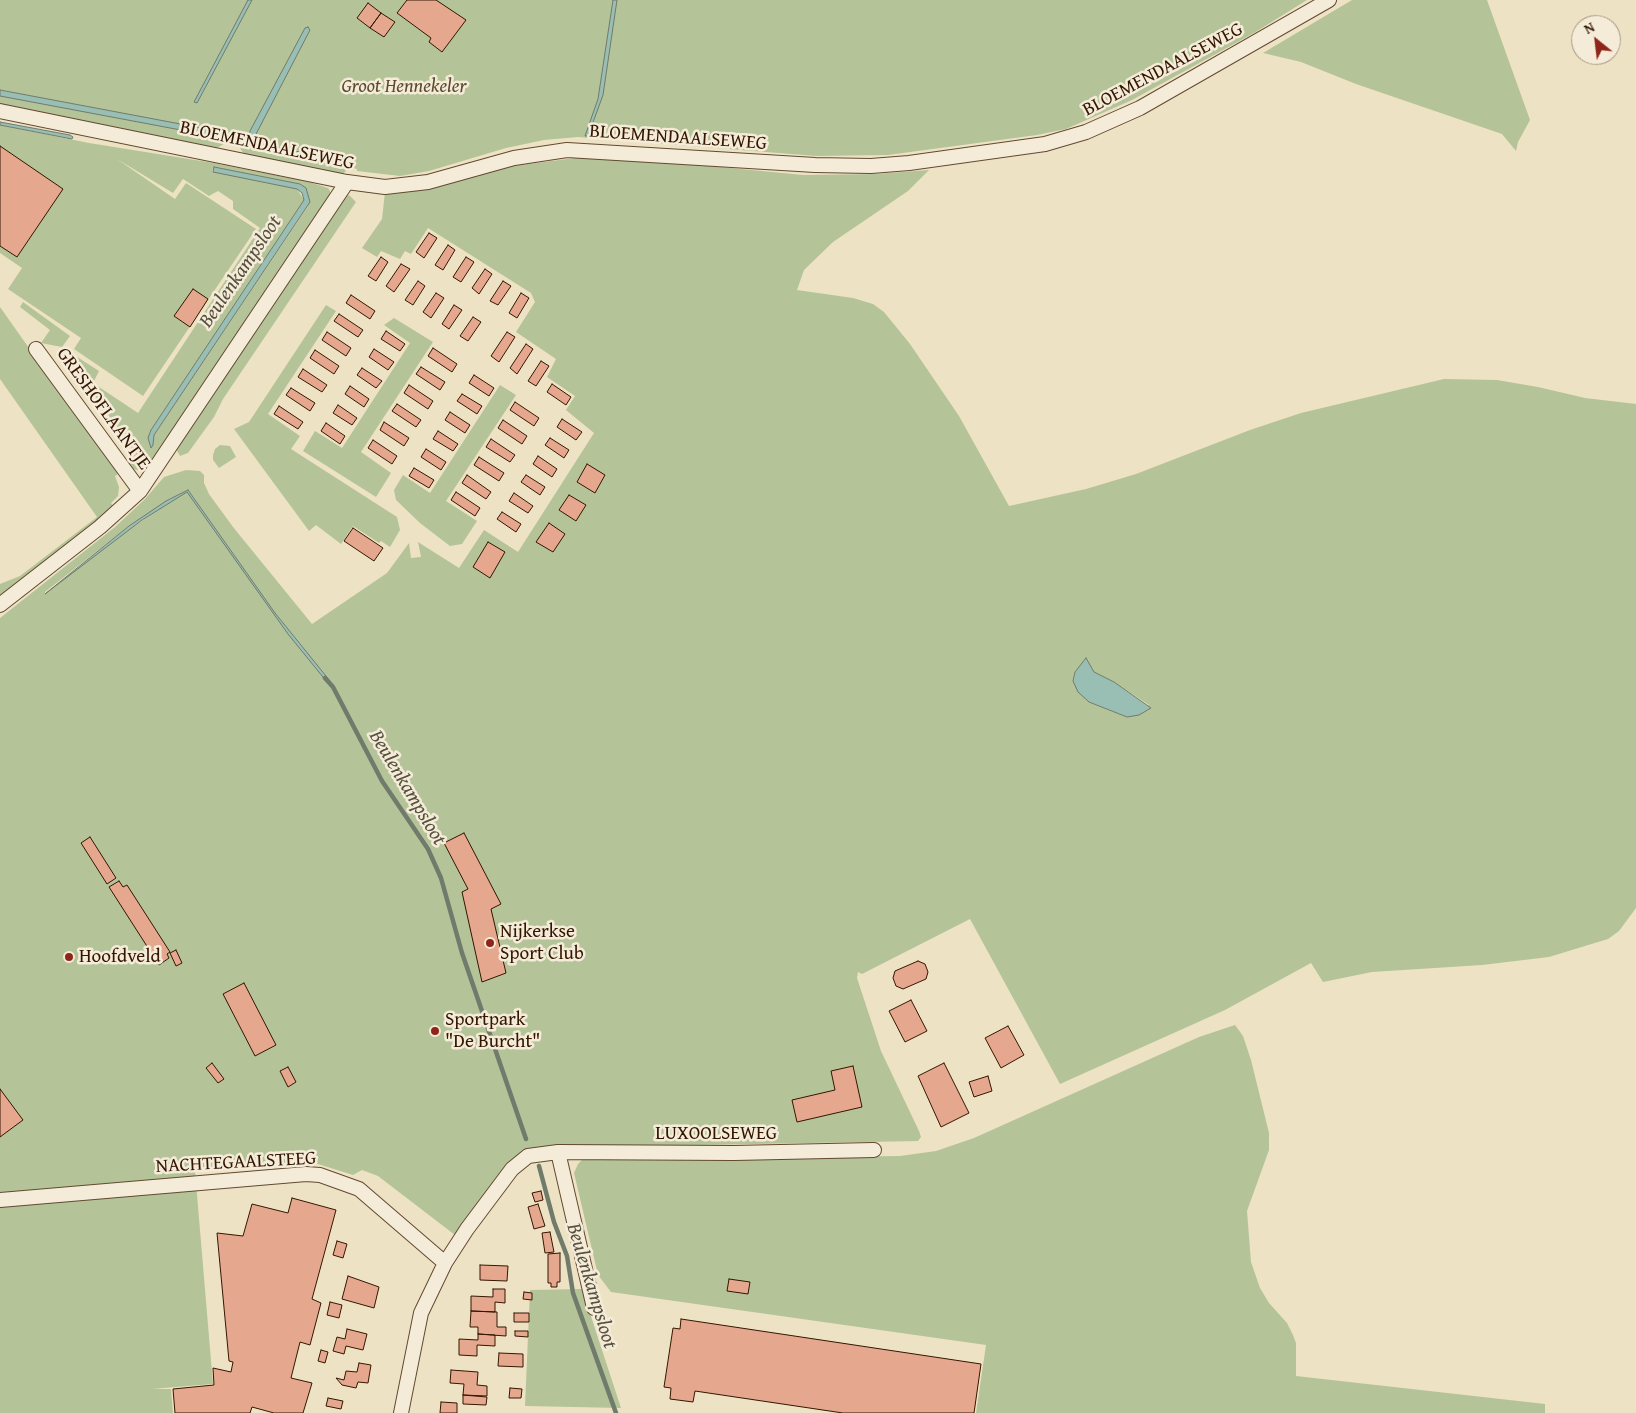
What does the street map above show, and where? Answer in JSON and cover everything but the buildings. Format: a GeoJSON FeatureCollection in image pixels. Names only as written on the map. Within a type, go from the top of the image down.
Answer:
{"type":"FeatureCollection","features":[{"type":"Feature","properties":{"kind":"street","name":"BLOEMENDAALSEWEG"},"geometry":{"type":"LineString","coordinates":[[0,111],[347,182],[385,187],[428,182],[514,158],[567,150],[815,165],[871,166],[1045,144],[1086,132],[1140,108],[1328,0]]}},
{"type":"Feature","properties":{"kind":"street"},"geometry":{"type":"LineString","coordinates":[[0,605],[100,527],[140,491],[347,182]]}},
{"type":"Feature","properties":{"kind":"street","name":"GRESHOFLAANTJE"},"geometry":{"type":"LineString","coordinates":[[36,348],[140,491]]}},
{"type":"Feature","properties":{"kind":"street","name":"LUXOOLSEWEG"},"geometry":{"type":"LineString","coordinates":[[401,1413],[421,1313],[445,1263],[467,1229],[518,1162],[542,1152],[734,1153],[874,1150]]}},
{"type":"Feature","properties":{"kind":"street"},"geometry":{"type":"LineString","coordinates":[[558,1152],[594,1308]]}},
{"type":"Feature","properties":{"kind":"street","name":"NACHTEGAALSTEEG"},"geometry":{"type":"LineString","coordinates":[[0,1200],[306,1174],[320,1175],[359,1189],[445,1263]]}},
{"type":"Feature","properties":{"kind":"green space","name":"Groot Hennekeler"},"geometry":{"type":"Polygon","coordinates":[[[0,0],[1307,0],[1254,33],[1132,100],[1066,129],[1037,135],[888,155],[816,156],[578,137],[544,140],[506,148],[429,171],[400,176],[357,171],[357,169],[349,167],[343,174],[244,154],[240,148],[240,140],[229,138],[227,142],[217,148],[0,104],[0,95],[218,137],[224,136],[152,119],[0,90],[0,0]]]}},
{"type":"Feature","properties":{"kind":"green space"},"geometry":{"type":"Polygon","coordinates":[[[1352,0],[1487,0],[1530,120],[1518,142],[1516,151],[1502,134],[1356,84],[1301,62],[1263,53],[1352,0]]]}},
{"type":"Feature","properties":{"kind":"green space"},"geometry":{"type":"Polygon","coordinates":[[[0,125],[89,143],[214,163],[309,182],[328,188],[330,191],[330,196],[149,467],[137,470],[132,469],[125,462],[136,454],[68,358],[71,353],[99,371],[93,383],[138,413],[260,228],[233,209],[233,201],[218,191],[209,196],[183,179],[173,193],[117,159],[175,199],[186,183],[256,229],[143,396],[74,349],[81,338],[8,289],[22,268],[0,253],[0,125]],[[214,167],[212,171],[297,189],[304,200],[151,430],[149,435],[153,445],[154,435],[308,206],[301,184],[214,167]]]}},
{"type":"Feature","properties":{"kind":"green space"},"geometry":{"type":"Polygon","coordinates":[[[575,158],[659,161],[803,175],[875,174],[929,170],[908,191],[833,242],[804,270],[797,290],[853,298],[873,304],[884,312],[910,344],[959,416],[1009,506],[1086,489],[1136,474],[1250,430],[1301,413],[1444,379],[1497,380],[1585,398],[1636,404],[1636,908],[1619,931],[1608,939],[1549,957],[1482,965],[1372,972],[1323,982],[1311,963],[1225,1010],[1060,1084],[970,919],[862,974],[858,972],[857,978],[881,1051],[919,1131],[921,1137],[918,1141],[537,1148],[504,1171],[455,1235],[378,1176],[362,1170],[353,1175],[318,1164],[278,1165],[277,1157],[270,1158],[271,1166],[195,1171],[213,1384],[152,1389],[171,1389],[173,1413],[0,1413],[0,618],[115,527],[145,499],[164,477],[186,470],[200,471],[204,475],[204,483],[209,494],[233,527],[312,624],[387,573],[409,543],[411,558],[421,557],[418,542],[459,568],[484,530],[518,552],[594,433],[566,410],[575,396],[547,377],[556,359],[516,332],[535,302],[531,293],[428,228],[411,254],[405,251],[400,259],[381,251],[377,257],[362,248],[382,219],[385,192],[504,167],[575,158]],[[183,492],[129,526],[45,592],[45,594],[120,536],[183,492]],[[1086,659],[1075,672],[1073,681],[1089,702],[1127,717],[1149,705],[1114,682],[1093,672],[1086,659]]]}},
{"type":"Feature","properties":{"kind":"green space"},"geometry":{"type":"Polygon","coordinates":[[[349,195],[356,202],[223,399],[214,417],[188,453],[180,456],[176,449],[345,196],[349,195]]]}},
{"type":"Feature","properties":{"kind":"green space"},"geometry":{"type":"Polygon","coordinates":[[[23,302],[70,336],[62,347],[41,343],[50,330],[20,307],[23,302]]]}},
{"type":"Feature","properties":{"kind":"green space"},"geometry":{"type":"Polygon","coordinates":[[[326,305],[336,311],[268,414],[300,436],[291,449],[397,517],[400,530],[390,547],[381,541],[379,543],[353,526],[341,544],[316,525],[309,531],[234,429],[249,422],[326,305]]]}},
{"type":"Feature","properties":{"kind":"green space"},"geometry":{"type":"Polygon","coordinates":[[[0,307],[118,474],[115,476],[119,487],[118,496],[111,503],[114,507],[0,598],[0,584],[20,576],[97,517],[0,379],[0,307]]]}},
{"type":"Feature","properties":{"kind":"green space"},"geometry":{"type":"Polygon","coordinates":[[[394,318],[433,342],[361,452],[391,473],[376,497],[303,451],[315,431],[342,448],[410,343],[384,325],[394,318]]]}},
{"type":"Feature","properties":{"kind":"green space"},"geometry":{"type":"Polygon","coordinates":[[[500,385],[516,395],[446,501],[477,521],[462,544],[450,546],[420,523],[396,500],[394,490],[403,475],[430,493],[500,385]]]}},
{"type":"Feature","properties":{"kind":"green space"},"geometry":{"type":"Polygon","coordinates":[[[220,445],[230,446],[236,457],[219,468],[213,460],[213,455],[215,449],[220,445]]]}},
{"type":"Feature","properties":{"kind":"green space"},"geometry":{"type":"Polygon","coordinates":[[[1235,1025],[1243,1036],[1251,1060],[1269,1133],[1269,1150],[1247,1211],[1251,1262],[1260,1288],[1269,1303],[1287,1323],[1293,1335],[1296,1343],[1296,1376],[1545,1404],[1545,1413],[976,1413],[986,1345],[611,1292],[598,1275],[574,1173],[582,1160],[900,1156],[936,1151],[974,1138],[1199,1037],[1235,1025]]]}},
{"type":"Feature","properties":{"kind":"green space"},"geometry":{"type":"Polygon","coordinates":[[[582,1289],[621,1408],[525,1406],[530,1290],[582,1289]]]}},
{"type":"Feature","properties":{"kind":"water"},"geometry":{"type":"Polygon","coordinates":[[[248,0],[252,0],[197,103],[194,102],[248,0]]]}},
{"type":"Feature","properties":{"kind":"water"},"geometry":{"type":"Polygon","coordinates":[[[613,0],[617,0],[603,95],[588,136],[585,136],[598,99],[613,0]]]}},
{"type":"Feature","properties":{"kind":"water"},"geometry":{"type":"Polygon","coordinates":[[[308,27],[310,30],[254,138],[257,143],[337,160],[338,165],[255,149],[249,141],[250,131],[305,28],[308,27]]]}},
{"type":"Feature","properties":{"kind":"water"},"geometry":{"type":"Polygon","coordinates":[[[0,90],[223,132],[225,136],[218,137],[0,96],[0,90]]]}},
{"type":"Feature","properties":{"kind":"water"},"geometry":{"type":"Polygon","coordinates":[[[0,122],[73,137],[72,139],[0,125],[0,122]]]}},
{"type":"Feature","properties":{"kind":"water"},"geometry":{"type":"Polygon","coordinates":[[[214,167],[300,184],[306,188],[310,202],[154,435],[151,448],[148,438],[151,430],[304,200],[302,193],[297,189],[213,172],[214,167]]]}},
{"type":"Feature","properties":{"kind":"water"},"geometry":{"type":"Polygon","coordinates":[[[188,490],[275,613],[330,681],[327,682],[288,634],[187,492],[142,520],[45,594],[129,526],[166,501],[188,490]]]}},
{"type":"Feature","properties":{"kind":"water"},"geometry":{"type":"Polygon","coordinates":[[[1086,658],[1094,672],[1114,682],[1151,708],[1139,715],[1127,717],[1089,702],[1078,692],[1073,681],[1075,672],[1086,658]]]}},
{"type":"Feature","properties":{"kind":"waterway","name":"Beulenkampsloot"},"geometry":{"type":"LineString","coordinates":[[325,678],[333,687],[382,781],[428,849],[441,878],[462,953],[526,1139]]}},
{"type":"Feature","properties":{"kind":"waterway","name":"Beulenkampsloot"},"geometry":{"type":"LineString","coordinates":[[539,1166],[554,1222],[567,1256],[573,1293],[616,1413]]}},
{"type":"Feature","properties":{"kind":"place","name":"Nijkerkse Sport Club"},"geometry":{"type":"Point","coordinates":[490,943]}},
{"type":"Feature","properties":{"kind":"place","name":"Hoofdveld"},"geometry":{"type":"Point","coordinates":[69,957]}},
{"type":"Feature","properties":{"kind":"place","name":"Sportpark \"De Burcht\""},"geometry":{"type":"Point","coordinates":[435,1031]}}]}
